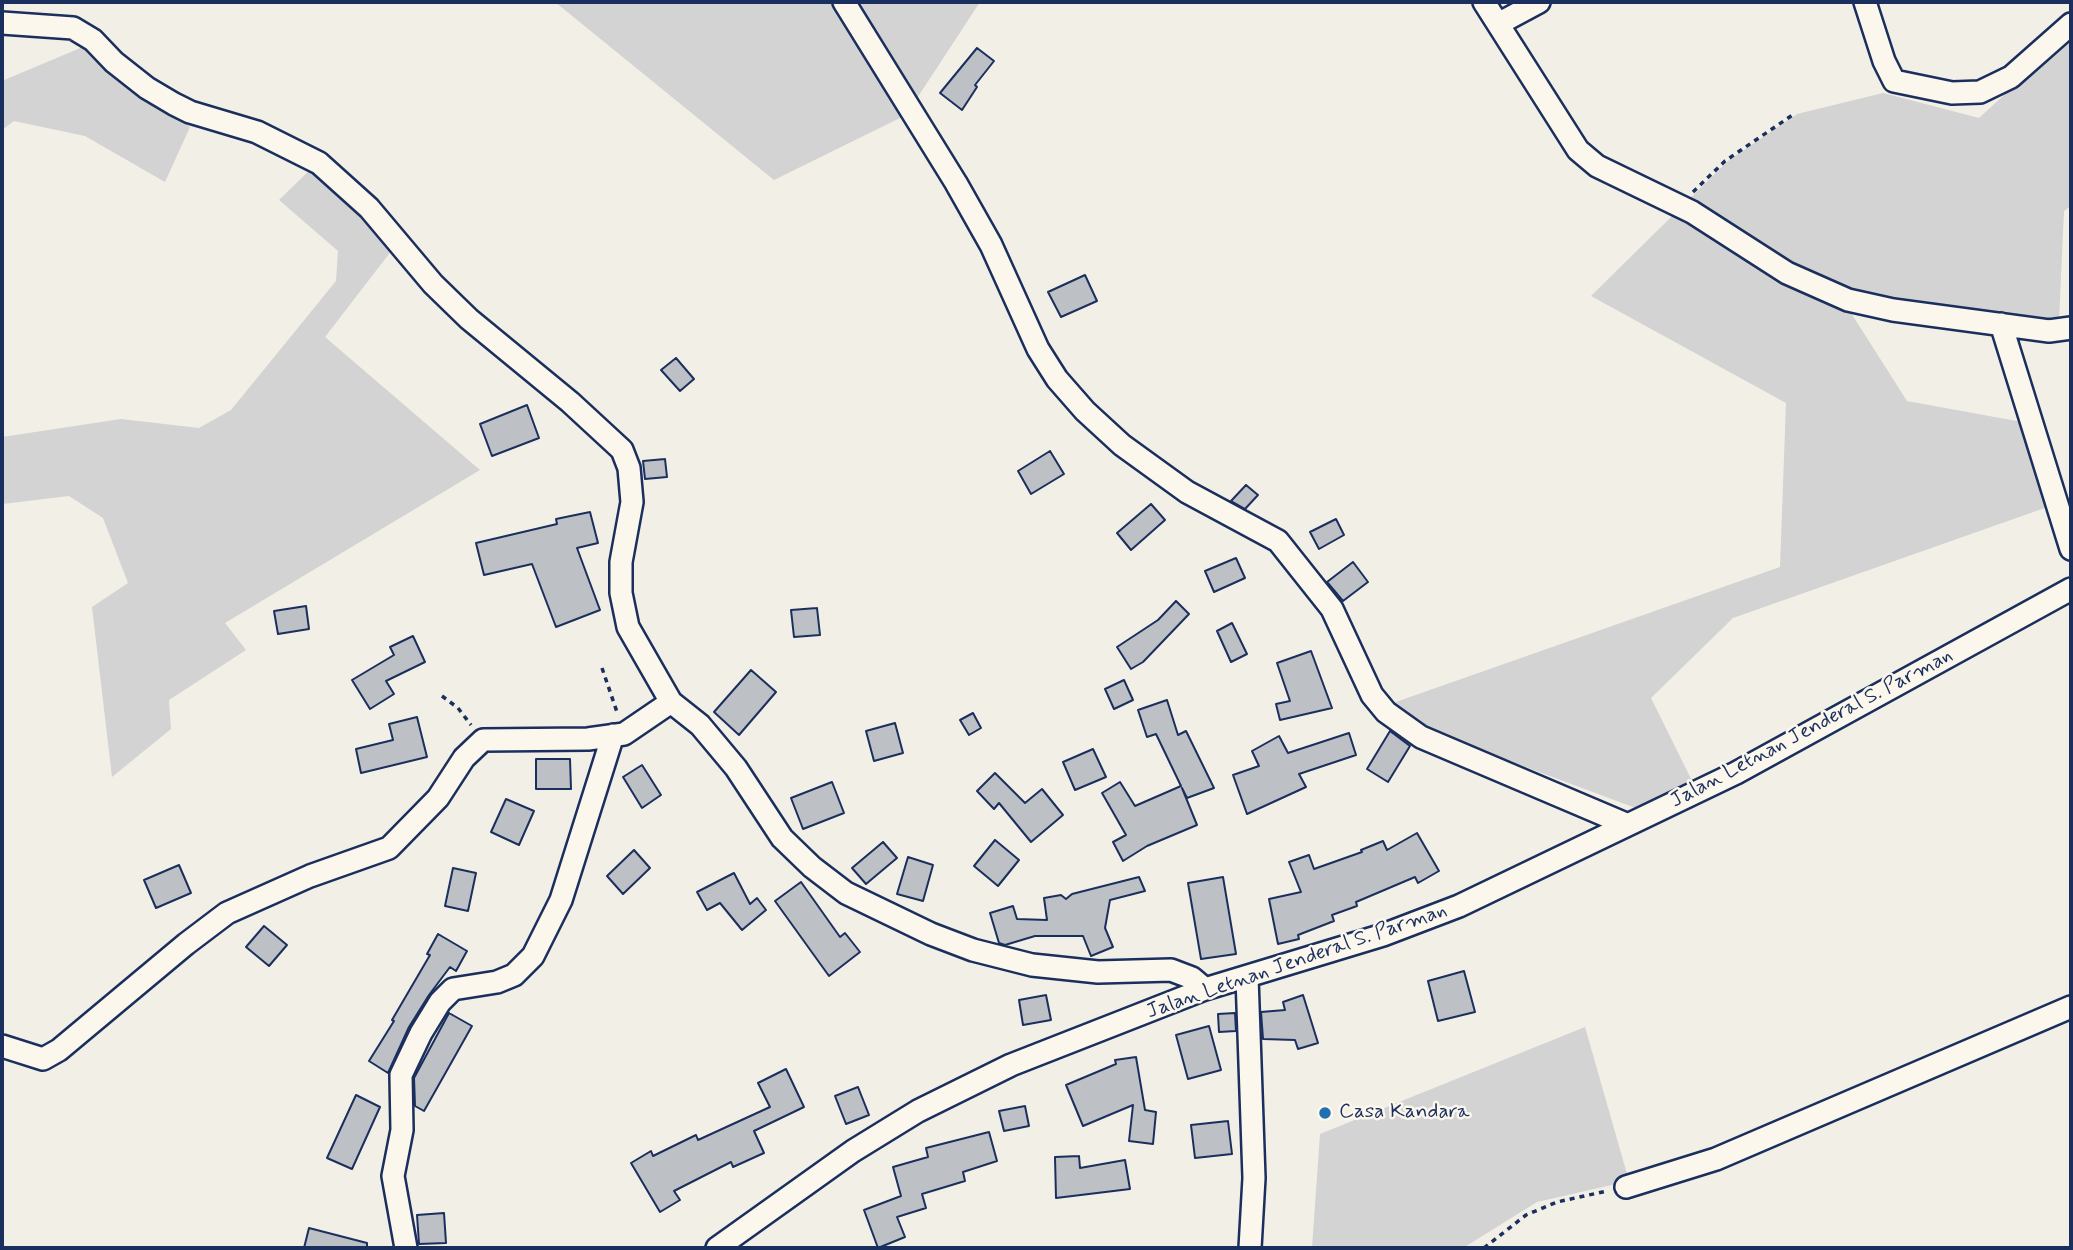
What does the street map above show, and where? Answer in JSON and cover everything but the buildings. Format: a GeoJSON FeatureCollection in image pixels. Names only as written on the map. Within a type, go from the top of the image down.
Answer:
{"type":"FeatureCollection","features":[{"type":"Feature","properties":{"kind":"street"},"geometry":{"type":"LineString","coordinates":[[845,2],[956,183],[990,245],[1038,349],[1057,379],[1085,411],[1122,445],[1187,492],[1278,541],[1332,609],[1372,695],[1394,719],[1421,737],[1628,825]]}},
{"type":"Feature","properties":{"kind":"street"},"geometry":{"type":"LineString","coordinates":[[1484,2],[1578,150],[1597,166],[1679,206],[1787,273],[1848,300],[1893,310],[2049,331],[2071,328]]}},
{"type":"Feature","properties":{"kind":"street"},"geometry":{"type":"LineString","coordinates":[[1498,24],[1539,2]]}},
{"type":"Feature","properties":{"kind":"street"},"geometry":{"type":"LineString","coordinates":[[1865,2],[1894,81],[1959,94],[1980,92],[2011,77],[2071,24]]}},
{"type":"Feature","properties":{"kind":"street"},"geometry":{"type":"LineString","coordinates":[[2,23],[73,28],[93,40],[147,89],[174,104],[190,112],[257,132],[319,163],[369,208],[433,284],[469,319],[570,401],[622,450],[631,486],[621,562],[621,593],[628,627],[671,702],[700,725],[729,759],[782,838],[812,867],[846,893],[931,934],[973,950],[1032,965],[1098,972],[1171,970],[1192,978],[1205,989]]}},
{"type":"Feature","properties":{"kind":"street"},"geometry":{"type":"LineString","coordinates":[[2001,324],[2071,549]]}},
{"type":"Feature","properties":{"kind":"street","name":"Jalan Letnan Jenderal S. Parman"},"geometry":{"type":"LineString","coordinates":[[717,1248],[796,1189],[918,1111],[1011,1065],[1205,989],[1383,935],[1459,906],[1768,755],[2071,589]]}},
{"type":"Feature","properties":{"kind":"street"},"geometry":{"type":"LineString","coordinates":[[2,1046],[43,1059],[69,1043],[186,944],[227,914],[310,876],[389,848],[430,807],[464,758],[483,740],[588,739],[618,735],[651,718],[671,702]]}},
{"type":"Feature","properties":{"kind":"street"},"geometry":{"type":"LineString","coordinates":[[406,1248],[393,1176],[402,1130],[401,1075],[421,1032],[440,1002],[453,989],[497,982],[514,975],[533,956],[561,900],[618,735]]}},
{"type":"Feature","properties":{"kind":"street"},"geometry":{"type":"LineString","coordinates":[[1247,976],[1254,1178],[1250,1248]]}},
{"type":"Feature","properties":{"kind":"street"},"geometry":{"type":"LineString","coordinates":[[1626,1187],[1716,1159],[2071,1007]]}},
{"type":"Feature","properties":{"kind":"path"},"geometry":{"type":"LineString","coordinates":[[1679,206],[1726,160],[1794,114]]}},
{"type":"Feature","properties":{"kind":"path"},"geometry":{"type":"LineString","coordinates":[[602,668],[618,735]]}},
{"type":"Feature","properties":{"kind":"path"},"geometry":{"type":"LineString","coordinates":[[442,695],[458,708],[483,740]]}},
{"type":"Feature","properties":{"kind":"path"},"geometry":{"type":"LineString","coordinates":[[1484,1248],[1526,1215],[1547,1206],[1626,1187]]}},
{"type":"Feature","properties":{"kind":"shaded area"},"geometry":{"type":"Polygon","coordinates":[[[555,2],[980,2],[906,115],[774,180],[555,2]]]}},
{"type":"Feature","properties":{"kind":"shaded area"},"geometry":{"type":"Polygon","coordinates":[[[2071,34],[2071,206],[2064,211],[2058,343],[1965,324],[1851,313],[1907,401],[2022,422],[2056,504],[1733,618],[1651,698],[1700,797],[1657,816],[1373,710],[1780,567],[1786,403],[1591,296],[1728,161],[1797,114],[1883,93],[1979,118],[2071,34]]]}},
{"type":"Feature","properties":{"kind":"shaded area"},"geometry":{"type":"Polygon","coordinates":[[[85,46],[116,76],[190,127],[165,182],[85,136],[14,121],[2,130],[2,81],[85,46]]]}},
{"type":"Feature","properties":{"kind":"shaded area"},"geometry":{"type":"Polygon","coordinates":[[[312,168],[392,250],[325,337],[480,470],[225,623],[246,650],[169,700],[171,729],[112,777],[92,607],[128,583],[103,518],[69,496],[2,504],[2,437],[121,419],[199,428],[231,410],[336,281],[338,251],[279,200],[312,168]]]}},
{"type":"Feature","properties":{"kind":"shaded area"},"geometry":{"type":"Polygon","coordinates":[[[1585,1027],[1629,1181],[1537,1202],[1463,1248],[1312,1248],[1320,1134],[1585,1027]]]}},
{"type":"Feature","properties":{"kind":"place","name":"Casa Kandara"},"geometry":{"type":"Point","coordinates":[1325,1113]}}]}
